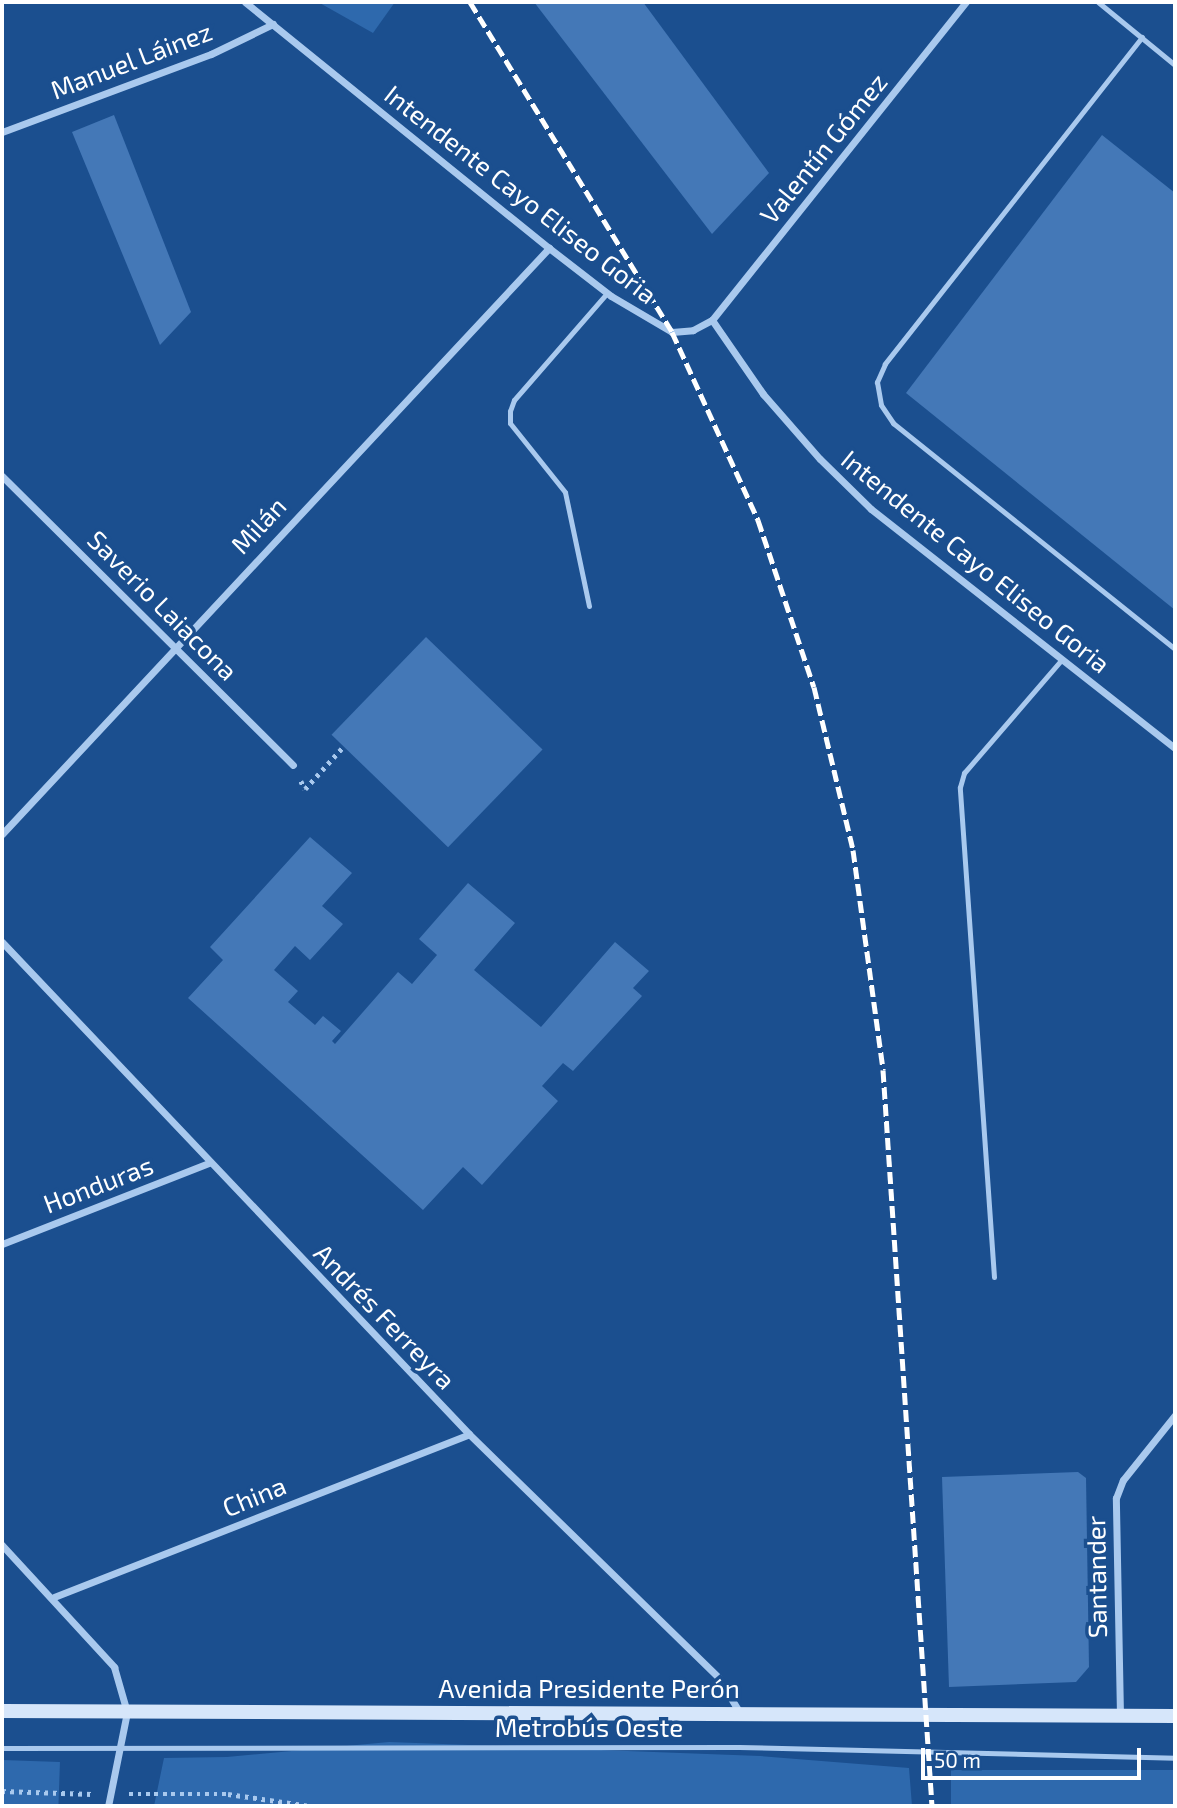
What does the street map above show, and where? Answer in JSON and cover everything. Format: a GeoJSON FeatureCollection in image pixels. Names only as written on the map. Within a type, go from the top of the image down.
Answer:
{"type":"FeatureCollection","features":[{"type":"Feature","properties":{"kind":"main road","name":"Avenida Presidente Perón"},"geometry":{"type":"LineString","coordinates":[[2,1711],[1175,1716]]}},
{"type":"Feature","properties":{"kind":"street","name":"Intendente Cayo Eliseo Goria"},"geometry":{"type":"LineString","coordinates":[[245,2],[607,293],[672,332],[693,330],[712,320],[764,394],[820,459],[871,509],[1175,748]]}},
{"type":"Feature","properties":{"kind":"street","name":"Valentín Gómez"},"geometry":{"type":"LineString","coordinates":[[712,320],[966,2]]}},
{"type":"Feature","properties":{"kind":"street","name":"Manuel Láinez"},"geometry":{"type":"LineString","coordinates":[[2,132],[211,54],[273,24]]}},
{"type":"Feature","properties":{"kind":"street","name":"Milán"},"geometry":{"type":"LineString","coordinates":[[2,834],[175,644],[549,248]]}},
{"type":"Feature","properties":{"kind":"street","name":"Saverio Laiacona"},"geometry":{"type":"LineString","coordinates":[[2,476],[175,644],[293,765]]}},
{"type":"Feature","properties":{"kind":"street","name":"Andrés Ferreyra"},"geometry":{"type":"LineString","coordinates":[[2,942],[468,1434],[718,1677],[741,1713]]}},
{"type":"Feature","properties":{"kind":"street","name":"Honduras"},"geometry":{"type":"LineString","coordinates":[[2,1244],[209,1163]]}},
{"type":"Feature","properties":{"kind":"street","name":"Santander"},"geometry":{"type":"LineString","coordinates":[[1120,1715],[1115,1497],[1123,1480],[1175,1415]]}},
{"type":"Feature","properties":{"kind":"street","name":"China"},"geometry":{"type":"LineString","coordinates":[[54,1597],[468,1434]]}},
{"type":"Feature","properties":{"kind":"street"},"geometry":{"type":"LineString","coordinates":[[2,1545],[54,1597],[114,1667],[127,1712],[108,1806]]}},
{"type":"Feature","properties":{"kind":"lane"},"geometry":{"type":"LineString","coordinates":[[1098,2],[1175,65]]}},
{"type":"Feature","properties":{"kind":"lane"},"geometry":{"type":"LineString","coordinates":[[1142,37],[885,364],[877,382],[881,405],[893,423],[1175,649]]}},
{"type":"Feature","properties":{"kind":"lane"},"geometry":{"type":"LineString","coordinates":[[589,607],[565,492],[510,424],[510,411],[514,400],[607,293]]}},
{"type":"Feature","properties":{"kind":"lane"},"geometry":{"type":"LineString","coordinates":[[994,1278],[960,787],[964,773],[1062,659]]}},
{"type":"Feature","properties":{"kind":"lane","name":"Metrobús Oeste"},"geometry":{"type":"LineString","coordinates":[[2,1748],[712,1747],[1175,1758]]}},
{"type":"Feature","properties":{"kind":"path"},"geometry":{"type":"LineString","coordinates":[[293,765],[305,789],[343,747]]}},
{"type":"Feature","properties":{"kind":"path"},"geometry":{"type":"LineString","coordinates":[[2,1791],[228,1794],[310,1806]]}},
{"type":"Feature","properties":{"kind":"shaded area"},"geometry":{"type":"Polygon","coordinates":[[[318,2],[395,2],[373,33],[318,2]]]}},
{"type":"Feature","properties":{"kind":"shaded area"},"geometry":{"type":"Polygon","coordinates":[[[389,1742],[760,1756],[909,1768],[912,1806],[154,1806],[164,1758],[227,1757],[389,1742]]]}},
{"type":"Feature","properties":{"kind":"shaded area"},"geometry":{"type":"Polygon","coordinates":[[[2,1760],[60,1762],[58,1806],[2,1806],[2,1760]]]}},
{"type":"Feature","properties":{"kind":"shaded area"},"geometry":{"type":"Polygon","coordinates":[[[951,1770],[1175,1770],[1175,1806],[951,1806],[951,1770]]]}},
{"type":"Feature","properties":{"kind":"building"},"geometry":{"type":"Polygon","coordinates":[[[534,2],[643,2],[769,173],[712,234],[534,2]]]}},
{"type":"Feature","properties":{"kind":"building"},"geometry":{"type":"Polygon","coordinates":[[[114,115],[191,312],[160,345],[72,132],[114,115]]]}},
{"type":"Feature","properties":{"kind":"building"},"geometry":{"type":"Polygon","coordinates":[[[1102,135],[1175,193],[1175,610],[906,393],[1102,135]]]}},
{"type":"Feature","properties":{"kind":"building"},"geometry":{"type":"Polygon","coordinates":[[[426,637],[543,750],[448,847],[332,735],[426,637]]]}},
{"type":"Feature","properties":{"kind":"building"},"geometry":{"type":"Polygon","coordinates":[[[310,837],[352,873],[322,906],[343,924],[310,960],[295,946],[274,970],[298,991],[288,1002],[315,1025],[323,1016],[341,1031],[332,1041],[335,1044],[398,972],[412,984],[437,955],[419,939],[468,883],[515,923],[474,970],[541,1027],[615,942],[649,971],[633,988],[642,996],[573,1071],[563,1063],[542,1086],[558,1101],[482,1185],[463,1167],[423,1210],[188,998],[223,960],[210,947],[310,837]]]}},
{"type":"Feature","properties":{"kind":"building"},"geometry":{"type":"Polygon","coordinates":[[[1078,1472],[1086,1478],[1089,1667],[1076,1682],[949,1687],[942,1477],[1078,1472]]]}},
{"type":"Feature","properties":{"kind":"railway"},"geometry":{"type":"LineString","coordinates":[[470,2],[672,332],[758,520],[814,687],[853,850],[883,1070],[932,1806]]}}]}
